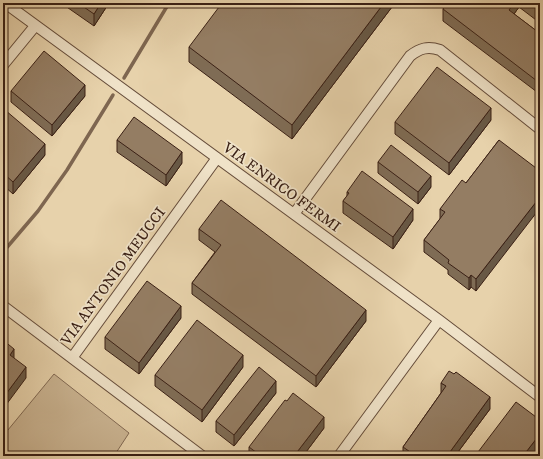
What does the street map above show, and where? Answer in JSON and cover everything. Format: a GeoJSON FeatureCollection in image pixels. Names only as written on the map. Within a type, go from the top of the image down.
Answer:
{"type":"FeatureCollection","features":[{"type":"Feature","properties":{"kind":"street","name":"VIA ENRICO FERMI"},"geometry":{"type":"LineString","coordinates":[[5,3],[439,320],[540,398]]}},
{"type":"Feature","properties":{"kind":"street"},"geometry":{"type":"LineString","coordinates":[[3,65],[35,26]]}},
{"type":"Feature","properties":{"kind":"street"},"geometry":{"type":"LineString","coordinates":[[294,214],[410,56],[416,51],[424,48],[440,50],[538,128]]}},
{"type":"Feature","properties":{"kind":"street","name":"VIA ANTONIO MEUCCI"},"geometry":{"type":"LineString","coordinates":[[202,456],[72,358],[218,158]]}},
{"type":"Feature","properties":{"kind":"street"},"geometry":{"type":"LineString","coordinates":[[3,306],[72,358]]}},
{"type":"Feature","properties":{"kind":"street"},"geometry":{"type":"LineString","coordinates":[[339,456],[439,320]]}},
{"type":"Feature","properties":{"kind":"shaded area"},"geometry":{"type":"Polygon","coordinates":[[[54,374],[129,433],[114,456],[3,456],[3,436],[54,374]]]}},
{"type":"Feature","properties":{"kind":"building"},"geometry":{"type":"Polygon","coordinates":[[[78,3],[101,3],[94,14],[78,3]]]}},
{"type":"Feature","properties":{"kind":"building"},"geometry":{"type":"Polygon","coordinates":[[[222,3],[384,3],[292,125],[189,47],[222,3]]]}},
{"type":"Feature","properties":{"kind":"building"},"geometry":{"type":"Polygon","coordinates":[[[447,3],[514,3],[509,10],[538,32],[540,29],[540,77],[537,81],[443,9],[447,3]]]}},
{"type":"Feature","properties":{"kind":"building"},"geometry":{"type":"Polygon","coordinates":[[[529,3],[540,3],[540,11],[529,3]]]}},
{"type":"Feature","properties":{"kind":"building"},"geometry":{"type":"Polygon","coordinates":[[[44,51],[85,85],[52,125],[11,91],[44,51]]]}},
{"type":"Feature","properties":{"kind":"building"},"geometry":{"type":"Polygon","coordinates":[[[437,67],[491,108],[449,163],[395,122],[437,67]]]}},
{"type":"Feature","properties":{"kind":"building"},"geometry":{"type":"Polygon","coordinates":[[[5,110],[45,144],[13,182],[3,173],[3,112],[5,110]]]}},
{"type":"Feature","properties":{"kind":"building"},"geometry":{"type":"Polygon","coordinates":[[[134,117],[182,152],[166,175],[117,140],[134,117]]]}},
{"type":"Feature","properties":{"kind":"building"},"geometry":{"type":"Polygon","coordinates":[[[499,140],[540,171],[540,197],[476,279],[471,275],[469,278],[448,263],[449,260],[424,240],[445,212],[440,209],[462,180],[466,183],[499,140]]]}},
{"type":"Feature","properties":{"kind":"building"},"geometry":{"type":"Polygon","coordinates":[[[391,145],[431,176],[418,192],[378,162],[391,145]]]}},
{"type":"Feature","properties":{"kind":"building"},"geometry":{"type":"Polygon","coordinates":[[[362,171],[413,209],[393,237],[343,201],[349,193],[347,192],[362,171]]]}},
{"type":"Feature","properties":{"kind":"building"},"geometry":{"type":"Polygon","coordinates":[[[221,200],[366,310],[316,376],[192,283],[221,245],[199,229],[221,200]]]}},
{"type":"Feature","properties":{"kind":"building"},"geometry":{"type":"Polygon","coordinates":[[[147,281],[181,306],[139,363],[105,337],[147,281]]]}},
{"type":"Feature","properties":{"kind":"building"},"geometry":{"type":"Polygon","coordinates":[[[197,320],[243,355],[202,410],[155,375],[197,320]]]}},
{"type":"Feature","properties":{"kind":"building"},"geometry":{"type":"Polygon","coordinates":[[[3,340],[14,349],[10,355],[26,367],[3,398],[3,340]]]}},
{"type":"Feature","properties":{"kind":"building"},"geometry":{"type":"Polygon","coordinates":[[[259,367],[276,381],[234,435],[216,421],[259,367]]]}},
{"type":"Feature","properties":{"kind":"building"},"geometry":{"type":"Polygon","coordinates":[[[449,371],[454,374],[456,372],[490,397],[447,456],[416,456],[403,447],[446,386],[441,383],[449,371]]]}},
{"type":"Feature","properties":{"kind":"building"},"geometry":{"type":"Polygon","coordinates":[[[293,393],[324,417],[294,456],[261,456],[249,447],[285,400],[287,401],[293,393]]]}},
{"type":"Feature","properties":{"kind":"building"},"geometry":{"type":"Polygon","coordinates":[[[516,402],[540,420],[540,434],[523,456],[475,456],[516,402]]]}},
{"type":"Feature","properties":{"kind":"waterway"},"geometry":{"type":"LineString","coordinates":[[124,78],[169,3]]}},
{"type":"Feature","properties":{"kind":"waterway"},"geometry":{"type":"LineString","coordinates":[[3,252],[38,211],[67,170],[113,95]]}}]}
